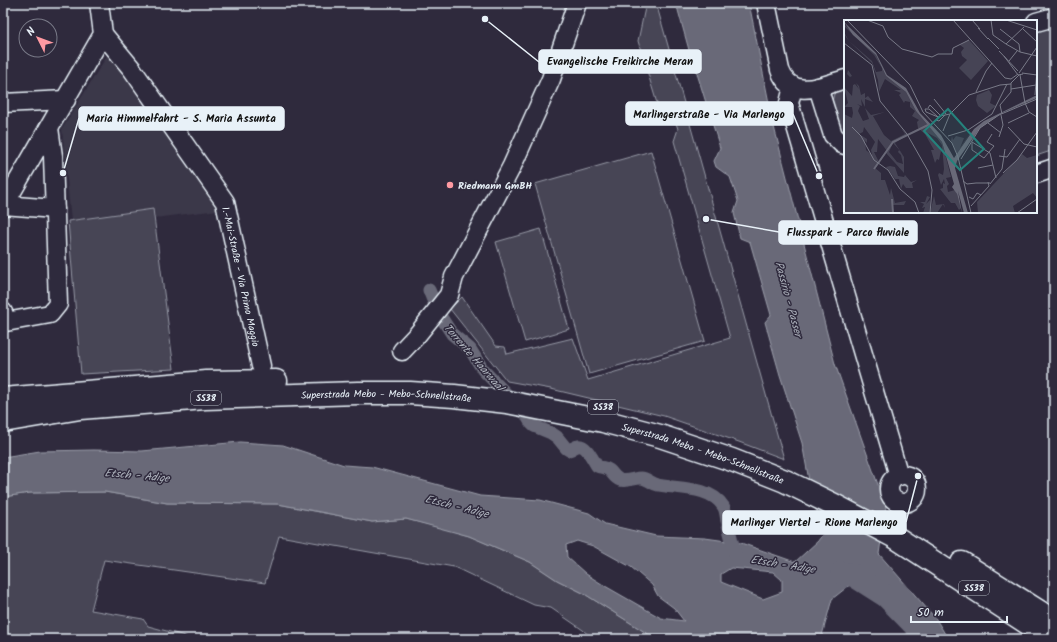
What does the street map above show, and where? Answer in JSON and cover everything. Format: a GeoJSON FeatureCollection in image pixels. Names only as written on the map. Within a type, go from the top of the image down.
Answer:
{"type":"FeatureCollection","features":[{"type":"Feature","properties":{"kind":"highway","name":"Superstrada Mebo - Mebo-Schnellstraße"},"geometry":{"type":"LineString","coordinates":[[3,399],[206,382],[410,386],[454,396],[528,406],[604,421],[660,436],[732,460],[785,481],[836,506],[898,531],[1054,621]]}},
{"type":"Feature","properties":{"kind":"highway","name":"Superstrada Mebo - Mebo-Schnellstraße"},"geometry":{"type":"LineString","coordinates":[[3,421],[80,408],[205,398],[358,393],[410,386],[457,382],[551,396],[608,409],[671,426],[737,448],[789,468],[841,492],[1052,639]]}},
{"type":"Feature","properties":{"kind":"street"},"geometry":{"type":"LineString","coordinates":[[55,209],[3,206],[103,34],[98,3]]}},
{"type":"Feature","properties":{"kind":"street"},"geometry":{"type":"LineString","coordinates":[[402,351],[449,295],[454,277],[512,166],[551,79],[576,3]]}},
{"type":"Feature","properties":{"kind":"street"},"geometry":{"type":"LineString","coordinates":[[766,3],[780,70],[782,77],[787,83],[800,89],[818,87],[844,79]]}},
{"type":"Feature","properties":{"kind":"street"},"geometry":{"type":"LineString","coordinates":[[1037,22],[1054,17]]}},
{"type":"Feature","properties":{"kind":"street","name":"1.-Mai-Straße - Via Primo Maggio"},"geometry":{"type":"LineString","coordinates":[[103,34],[132,68],[225,202],[261,366]]}},
{"type":"Feature","properties":{"kind":"street"},"geometry":{"type":"LineString","coordinates":[[793,87],[789,103],[899,476]]}},
{"type":"Feature","properties":{"kind":"street"},"geometry":{"type":"LineString","coordinates":[[818,87],[833,135],[844,145]]}},
{"type":"Feature","properties":{"kind":"street"},"geometry":{"type":"LineString","coordinates":[[3,103],[66,100]]}},
{"type":"Feature","properties":{"kind":"street"},"geometry":{"type":"LineString","coordinates":[[3,312],[6,322],[50,314],[58,304],[53,156],[49,128]]}},
{"type":"Feature","properties":{"kind":"street"},"geometry":{"type":"LineString","coordinates":[[1037,174],[1054,168]]}},
{"type":"Feature","properties":{"kind":"shaded area"},"geometry":{"type":"Polygon","coordinates":[[[646,3],[656,3],[784,459],[664,416],[551,389],[507,381],[450,309],[462,297],[496,346],[505,347],[507,354],[573,338],[588,380],[730,338],[674,141],[678,129],[676,123],[659,110],[638,41],[646,3]]]}},
{"type":"Feature","properties":{"kind":"shaded area"},"geometry":{"type":"Polygon","coordinates":[[[1054,24],[1054,150],[1037,156],[1037,29],[1054,24]]]}},
{"type":"Feature","properties":{"kind":"shaded area"},"geometry":{"type":"Polygon","coordinates":[[[113,46],[226,209],[155,218],[153,209],[71,221],[62,129],[113,46]]]}},
{"type":"Feature","properties":{"kind":"shaded area"},"geometry":{"type":"Polygon","coordinates":[[[844,87],[844,136],[839,131],[830,109],[834,94],[839,89],[844,87]]]}},
{"type":"Feature","properties":{"kind":"shaded area"},"geometry":{"type":"Polygon","coordinates":[[[651,151],[705,341],[589,374],[535,184],[651,151]]]}},
{"type":"Feature","properties":{"kind":"shaded area"},"geometry":{"type":"Polygon","coordinates":[[[153,209],[174,369],[81,374],[68,221],[153,209]]]}},
{"type":"Feature","properties":{"kind":"shaded area"},"geometry":{"type":"Polygon","coordinates":[[[541,229],[569,329],[525,342],[496,242],[541,229]]]}},
{"type":"Feature","properties":{"kind":"shaded area"},"geometry":{"type":"Polygon","coordinates":[[[105,492],[167,503],[278,504],[372,522],[406,519],[446,529],[469,536],[530,562],[557,580],[583,593],[656,639],[593,639],[583,630],[551,608],[534,605],[454,567],[279,536],[265,583],[104,560],[91,610],[143,619],[148,626],[185,636],[190,639],[3,639],[3,497],[30,493],[105,492]]]}},
{"type":"Feature","properties":{"kind":"water","name":"Passirio - Passer"},"geometry":{"type":"Polygon","coordinates":[[[676,3],[749,3],[773,123],[835,364],[886,507],[879,554],[936,619],[948,639],[925,639],[917,628],[878,586],[851,584],[832,599],[821,639],[656,639],[583,593],[557,580],[530,562],[469,536],[406,519],[372,522],[278,504],[167,503],[105,492],[30,493],[3,497],[3,457],[40,451],[142,451],[240,442],[283,445],[344,465],[372,467],[480,496],[540,500],[589,513],[605,524],[656,536],[705,538],[741,543],[795,562],[818,541],[827,528],[814,507],[802,443],[765,322],[771,315],[750,242],[740,238],[734,213],[738,201],[730,177],[716,167],[714,161],[720,148],[695,67],[688,67],[689,50],[676,3]],[[577,541],[566,545],[567,557],[586,574],[661,618],[684,621],[674,608],[658,596],[652,585],[631,567],[593,546],[577,541]],[[731,568],[721,574],[721,582],[763,599],[782,592],[782,580],[773,572],[731,568]]]}},
{"type":"Feature","properties":{"kind":"waterway"},"geometry":{"type":"LineString","coordinates":[[429,290],[435,305]]}},
{"type":"Feature","properties":{"kind":"waterway","name":"Torrente Haarwaal"},"geometry":{"type":"LineString","coordinates":[[441,317],[452,334],[470,349],[483,370],[526,414],[531,423],[534,426],[557,437],[569,450],[577,446],[584,447],[597,466],[608,469],[616,478],[620,480],[625,481],[643,478],[658,485],[702,492],[717,500],[725,509],[736,557]]}},
{"type":"Feature","properties":{"kind":"waterway","name":"Etsch - Adige"},"geometry":{"type":"LineString","coordinates":[[842,573],[853,575],[886,596],[928,639]]}},
{"type":"Feature","properties":{"kind":"place","name":"Evangelische Freikirche Meran"},"geometry":{"type":"Point","coordinates":[485,19]}},
{"type":"Feature","properties":{"kind":"place","name":"Maria Himmelfahrt - S. Maria Assunta"},"geometry":{"type":"Point","coordinates":[63,173]}},
{"type":"Feature","properties":{"kind":"place","name":"Marlingerstraße - Via Marlengo"},"geometry":{"type":"Point","coordinates":[819,176]}},
{"type":"Feature","properties":{"kind":"place","name":"Riedmann GmBH"},"geometry":{"type":"Point","coordinates":[450,185]}},
{"type":"Feature","properties":{"kind":"place","name":"Flusspark - Parco fluviale"},"geometry":{"type":"Point","coordinates":[706,219]}},
{"type":"Feature","properties":{"kind":"place","name":"Marlinger Viertel - Rione Marlengo"},"geometry":{"type":"Point","coordinates":[918,476]}}]}
